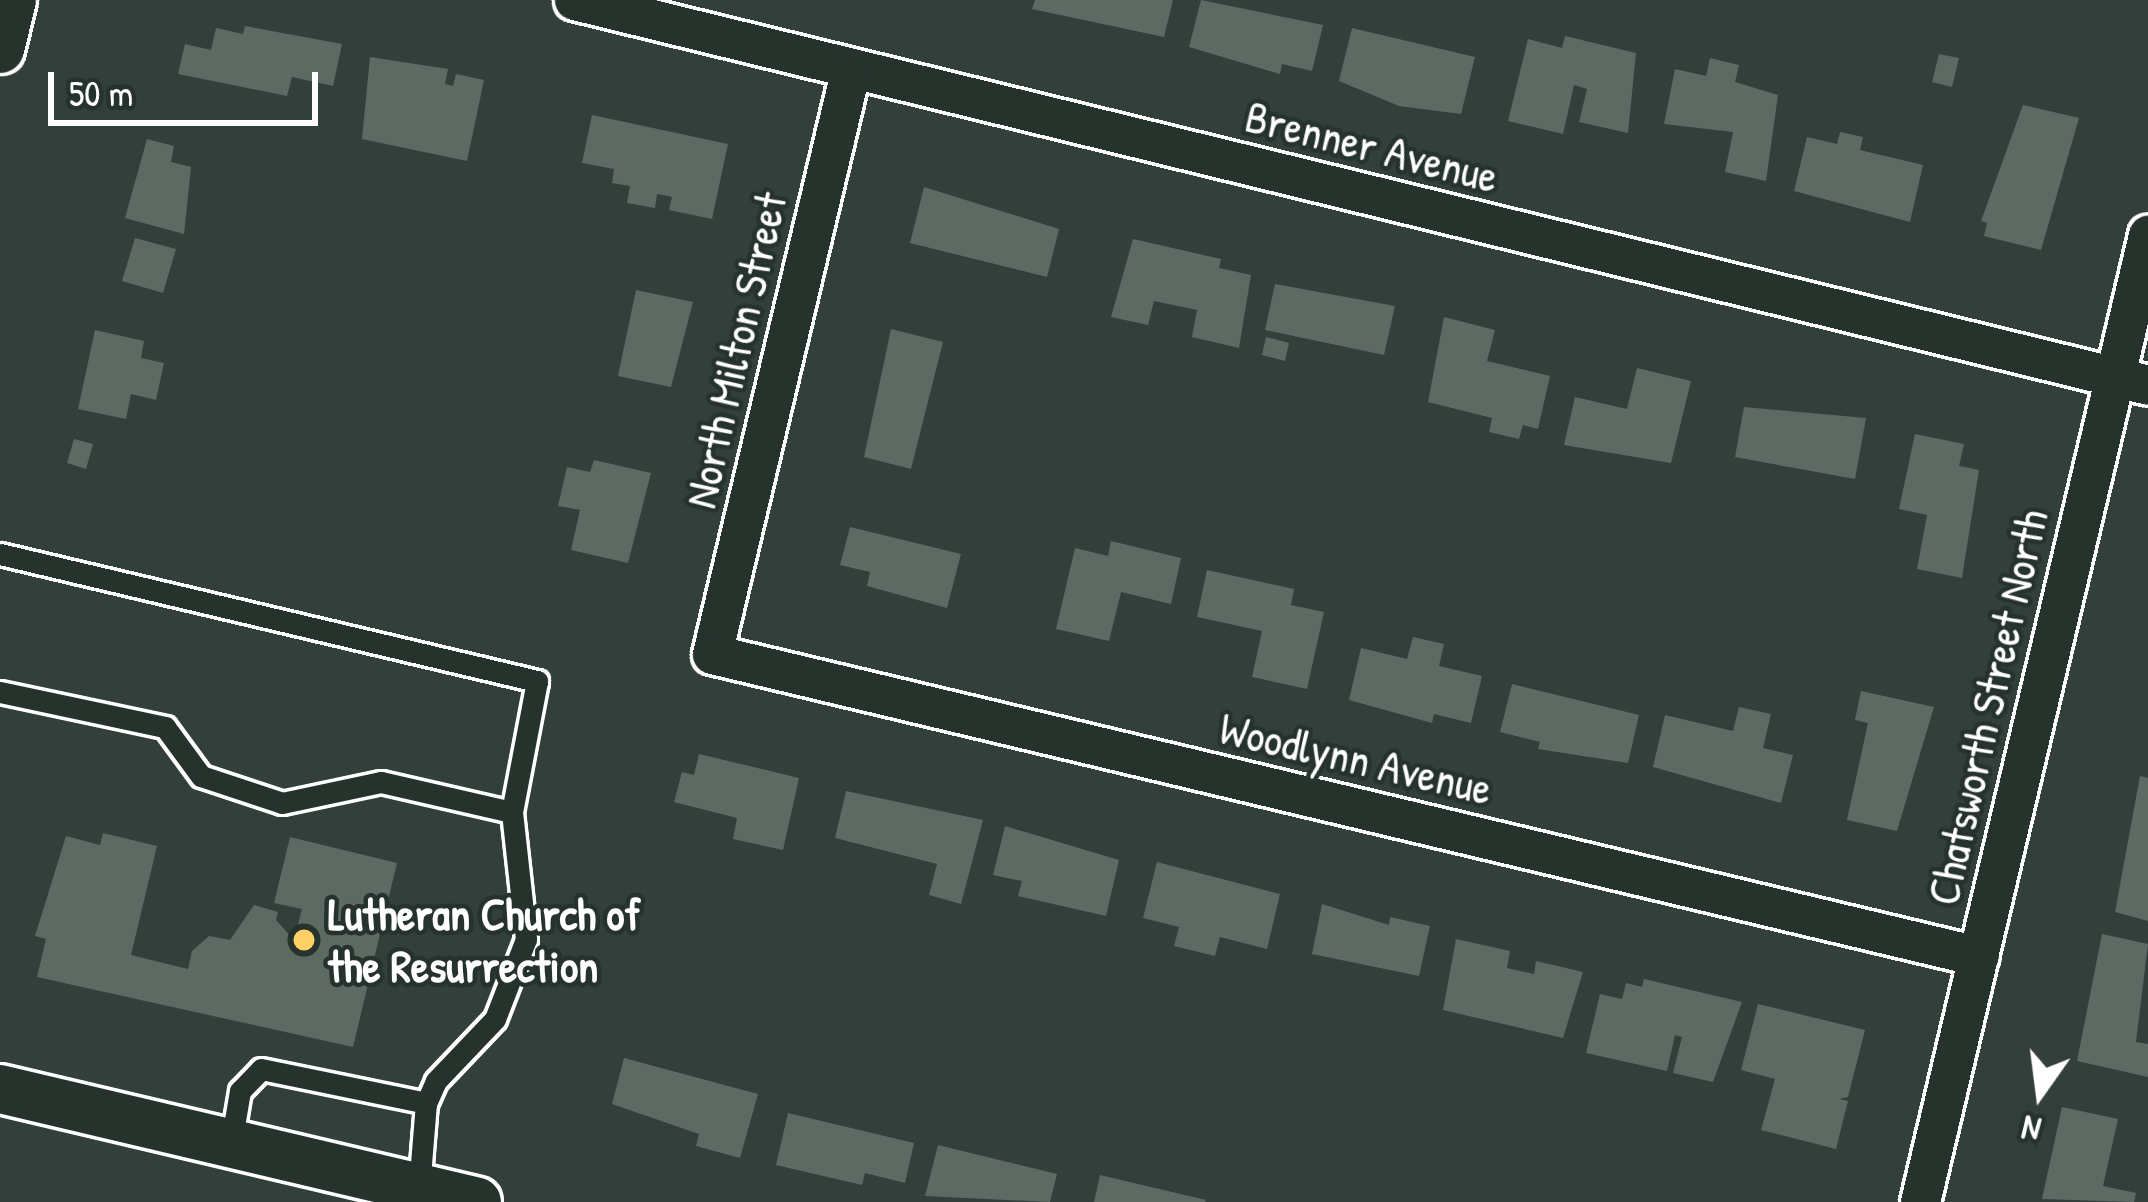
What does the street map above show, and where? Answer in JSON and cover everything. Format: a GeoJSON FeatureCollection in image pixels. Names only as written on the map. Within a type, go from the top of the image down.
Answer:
{"type":"FeatureCollection","features":[{"type":"Feature","properties":{"kind":"street"},"geometry":{"type":"LineString","coordinates":[[0,49],[11,0]]}},
{"type":"Feature","properties":{"kind":"street","name":"Brenner Avenue"},"geometry":{"type":"LineString","coordinates":[[574,0],[2131,381]]}},
{"type":"Feature","properties":{"kind":"street","name":"North Milton Street"},"geometry":{"type":"LineString","coordinates":[[712,654],[851,68]]}},
{"type":"Feature","properties":{"kind":"street","name":"Chatsworth Street North"},"geometry":{"type":"LineString","coordinates":[[1920,1202],[1978,956],[2131,381],[2148,235]]}},
{"type":"Feature","properties":{"kind":"street","name":"Woodlynn Avenue"},"geometry":{"type":"LineString","coordinates":[[712,654],[1978,956]]}},
{"type":"Feature","properties":{"kind":"street"},"geometry":{"type":"LineString","coordinates":[[0,1089],[231,1144],[417,1195],[477,1202]]}},
{"type":"Feature","properties":{"kind":"lane"},"geometry":{"type":"LineString","coordinates":[[0,554],[537,681],[512,812],[526,938],[514,985],[426,1103],[417,1195]]}},
{"type":"Feature","properties":{"kind":"lane"},"geometry":{"type":"LineString","coordinates":[[0,692],[165,727],[201,776],[282,802],[381,782],[512,812]]}},
{"type":"Feature","properties":{"kind":"lane"},"geometry":{"type":"LineString","coordinates":[[231,1144],[240,1091],[261,1069],[426,1103]]}},
{"type":"Feature","properties":{"kind":"building"},"geometry":{"type":"Polygon","coordinates":[[[1035,0],[1173,0],[1164,37],[1032,9],[1035,0]]]}},
{"type":"Feature","properties":{"kind":"building"},"geometry":{"type":"Polygon","coordinates":[[[1201,0],[1323,25],[1312,71],[1282,64],[1280,74],[1189,47],[1201,0]]]}},
{"type":"Feature","properties":{"kind":"building"},"geometry":{"type":"Polygon","coordinates":[[[245,26],[342,44],[333,86],[292,77],[287,96],[178,74],[185,44],[211,50],[216,28],[243,34],[245,26]]]}},
{"type":"Feature","properties":{"kind":"building"},"geometry":{"type":"Polygon","coordinates":[[[1352,28],[1475,57],[1461,114],[1399,106],[1339,81],[1352,28]]]}},
{"type":"Feature","properties":{"kind":"building"},"geometry":{"type":"Polygon","coordinates":[[[1565,36],[1636,53],[1628,133],[1579,122],[1587,89],[1574,85],[1563,134],[1508,121],[1528,39],[1562,48],[1565,36]]]}},
{"type":"Feature","properties":{"kind":"building"},"geometry":{"type":"Polygon","coordinates":[[[1939,54],[1959,58],[1952,87],[1932,82],[1939,54]]]}},
{"type":"Feature","properties":{"kind":"building"},"geometry":{"type":"Polygon","coordinates":[[[370,57],[448,69],[445,84],[453,86],[456,74],[484,80],[467,161],[362,139],[370,57]]]}},
{"type":"Feature","properties":{"kind":"building"},"geometry":{"type":"Polygon","coordinates":[[[1710,58],[1739,65],[1735,82],[1778,95],[1766,181],[1725,172],[1733,132],[1664,124],[1675,69],[1706,76],[1710,58]]]}},
{"type":"Feature","properties":{"kind":"building"},"geometry":{"type":"Polygon","coordinates":[[[2023,105],[2079,118],[2041,250],[1984,236],[1987,223],[1981,221],[2023,105]]]}},
{"type":"Feature","properties":{"kind":"building"},"geometry":{"type":"Polygon","coordinates":[[[592,115],[728,144],[712,219],[669,210],[672,197],[657,194],[655,208],[627,203],[630,186],[612,183],[614,169],[582,163],[592,115]]]}},
{"type":"Feature","properties":{"kind":"building"},"geometry":{"type":"Polygon","coordinates":[[[1840,132],[1863,137],[1860,150],[1923,165],[1910,222],[1794,191],[1807,137],[1837,144],[1840,132]]]}},
{"type":"Feature","properties":{"kind":"building"},"geometry":{"type":"Polygon","coordinates":[[[147,139],[174,146],[171,162],[191,167],[184,234],[125,218],[147,139]]]}},
{"type":"Feature","properties":{"kind":"building"},"geometry":{"type":"Polygon","coordinates":[[[924,187],[1059,229],[1047,277],[910,243],[924,187]]]}},
{"type":"Feature","properties":{"kind":"building"},"geometry":{"type":"Polygon","coordinates":[[[135,238],[176,249],[163,293],[122,281],[135,238]]]}},
{"type":"Feature","properties":{"kind":"building"},"geometry":{"type":"Polygon","coordinates":[[[1133,239],[1221,259],[1219,268],[1251,275],[1239,348],[1192,337],[1197,310],[1154,301],[1148,325],[1111,317],[1133,239]]]}},
{"type":"Feature","properties":{"kind":"building"},"geometry":{"type":"Polygon","coordinates":[[[1275,284],[1395,306],[1384,355],[1265,330],[1275,284]]]}},
{"type":"Feature","properties":{"kind":"building"},"geometry":{"type":"Polygon","coordinates":[[[636,290],[693,302],[671,387],[618,376],[636,290]]]}},
{"type":"Feature","properties":{"kind":"building"},"geometry":{"type":"Polygon","coordinates":[[[1444,317],[1495,330],[1487,361],[1550,376],[1538,429],[1523,425],[1519,439],[1489,432],[1492,418],[1428,402],[1444,317]]]}},
{"type":"Feature","properties":{"kind":"building"},"geometry":{"type":"Polygon","coordinates":[[[891,329],[943,342],[911,469],[864,457],[891,329]]]}},
{"type":"Feature","properties":{"kind":"building"},"geometry":{"type":"Polygon","coordinates":[[[95,330],[144,341],[141,358],[164,363],[156,400],[131,394],[126,419],[78,409],[95,330]]]}},
{"type":"Feature","properties":{"kind":"building"},"geometry":{"type":"Polygon","coordinates":[[[1266,337],[1289,343],[1285,361],[1262,355],[1266,337]]]}},
{"type":"Feature","properties":{"kind":"building"},"geometry":{"type":"Polygon","coordinates":[[[1637,368],[1691,381],[1671,463],[1564,445],[1575,397],[1627,409],[1637,368]]]}},
{"type":"Feature","properties":{"kind":"building"},"geometry":{"type":"Polygon","coordinates":[[[1744,407],[1866,418],[1855,479],[1735,457],[1744,407]]]}},
{"type":"Feature","properties":{"kind":"building"},"geometry":{"type":"Polygon","coordinates":[[[1915,434],[1964,444],[1959,466],[1979,470],[1962,578],[1917,569],[1927,515],[1899,509],[1915,434]]]}},
{"type":"Feature","properties":{"kind":"building"},"geometry":{"type":"Polygon","coordinates":[[[74,439],[93,444],[86,469],[67,463],[74,439]]]}},
{"type":"Feature","properties":{"kind":"building"},"geometry":{"type":"Polygon","coordinates":[[[594,460],[651,473],[628,563],[571,550],[580,510],[558,506],[567,467],[590,472],[594,460]]]}},
{"type":"Feature","properties":{"kind":"building"},"geometry":{"type":"Polygon","coordinates":[[[850,527],[961,554],[947,608],[867,586],[870,572],[840,565],[850,527]]]}},
{"type":"Feature","properties":{"kind":"building"},"geometry":{"type":"Polygon","coordinates":[[[1111,541],[1181,558],[1171,604],[1121,592],[1109,641],[1056,629],[1075,548],[1108,556],[1111,541]]]}},
{"type":"Feature","properties":{"kind":"building"},"geometry":{"type":"Polygon","coordinates":[[[1207,570],[1294,589],[1291,605],[1324,612],[1307,689],[1252,677],[1262,631],[1197,617],[1207,570]]]}},
{"type":"Feature","properties":{"kind":"building"},"geometry":{"type":"Polygon","coordinates":[[[1413,637],[1444,644],[1439,666],[1482,676],[1471,723],[1434,714],[1432,723],[1349,700],[1361,648],[1407,659],[1413,637]]]}},
{"type":"Feature","properties":{"kind":"building"},"geometry":{"type":"Polygon","coordinates":[[[1512,684],[1639,715],[1628,763],[1538,749],[1540,742],[1500,732],[1512,684]]]}},
{"type":"Feature","properties":{"kind":"building"},"geometry":{"type":"Polygon","coordinates":[[[1861,691],[1934,707],[1897,831],[1847,820],[1868,723],[1855,720],[1861,691]]]}},
{"type":"Feature","properties":{"kind":"building"},"geometry":{"type":"Polygon","coordinates":[[[1739,707],[1771,714],[1763,748],[1793,755],[1781,803],[1653,767],[1665,715],[1733,731],[1739,707]]]}},
{"type":"Feature","properties":{"kind":"building"},"geometry":{"type":"Polygon","coordinates":[[[699,754],[799,778],[783,850],[733,839],[737,818],[674,802],[682,772],[694,775],[699,754]]]}},
{"type":"Feature","properties":{"kind":"building"},"geometry":{"type":"Polygon","coordinates":[[[2140,776],[2148,778],[2148,921],[2115,912],[2140,776]]]}},
{"type":"Feature","properties":{"kind":"building"},"geometry":{"type":"Polygon","coordinates":[[[846,791],[983,820],[961,904],[929,895],[937,864],[835,838],[846,791]]]}},
{"type":"Feature","properties":{"kind":"building"},"geometry":{"type":"Polygon","coordinates":[[[1005,826],[1119,860],[1106,916],[1018,896],[1022,881],[993,875],[1005,826]]]}},
{"type":"Feature","properties":{"kind":"building","name":"Lutheran Church of the Resurrection"},"geometry":{"type":"Polygon","coordinates":[[[103,833],[157,846],[131,955],[188,969],[192,951],[209,936],[230,940],[254,905],[278,912],[276,920],[294,940],[302,909],[274,903],[290,837],[397,863],[353,1047],[37,977],[46,939],[35,936],[66,836],[100,845],[103,833]]]}},
{"type":"Feature","properties":{"kind":"building"},"geometry":{"type":"Polygon","coordinates":[[[1157,862],[1280,894],[1267,949],[1220,937],[1215,956],[1174,946],[1179,927],[1143,918],[1157,862]]]}},
{"type":"Feature","properties":{"kind":"building"},"geometry":{"type":"Polygon","coordinates":[[[1322,904],[1389,925],[1390,917],[1430,926],[1419,976],[1312,954],[1322,904]]]}},
{"type":"Feature","properties":{"kind":"building"},"geometry":{"type":"Polygon","coordinates":[[[2102,934],[2148,944],[2136,1042],[2148,1044],[2148,1077],[2077,1061],[2102,934]]]}},
{"type":"Feature","properties":{"kind":"building"},"geometry":{"type":"Polygon","coordinates":[[[1456,939],[1510,951],[1507,968],[1534,974],[1536,961],[1583,972],[1563,1038],[1443,1010],[1456,939]]]}},
{"type":"Feature","properties":{"kind":"building"},"geometry":{"type":"Polygon","coordinates":[[[1644,979],[1742,1002],[1713,1082],[1673,1073],[1682,1037],[1675,1035],[1667,1071],[1586,1053],[1600,994],[1622,999],[1626,983],[1642,987],[1644,979]]]}},
{"type":"Feature","properties":{"kind":"building"},"geometry":{"type":"Polygon","coordinates":[[[1758,1004],[1865,1030],[1848,1097],[1839,1099],[1848,1101],[1836,1149],[1761,1130],[1775,1079],[1741,1070],[1758,1004]]]}},
{"type":"Feature","properties":{"kind":"building"},"geometry":{"type":"Polygon","coordinates":[[[624,1058],[758,1094],[740,1158],[696,1146],[699,1134],[612,1104],[624,1058]]]}},
{"type":"Feature","properties":{"kind":"building"},"geometry":{"type":"Polygon","coordinates":[[[2062,1107],[2118,1119],[2103,1186],[2136,1193],[2134,1202],[2042,1199],[2062,1107]]]}},
{"type":"Feature","properties":{"kind":"building"},"geometry":{"type":"Polygon","coordinates":[[[788,1113],[914,1143],[905,1183],[865,1173],[862,1185],[776,1165],[788,1113]]]}},
{"type":"Feature","properties":{"kind":"building"},"geometry":{"type":"Polygon","coordinates":[[[938,1145],[1057,1174],[1050,1202],[925,1196],[938,1145]]]}},
{"type":"Feature","properties":{"kind":"building"},"geometry":{"type":"Polygon","coordinates":[[[1100,1175],[1206,1200],[1094,1202],[1100,1175]]]}},
{"type":"Feature","properties":{"kind":"place","name":"Lutheran Church of the Resurrection"},"geometry":{"type":"Point","coordinates":[304,940]}}]}
